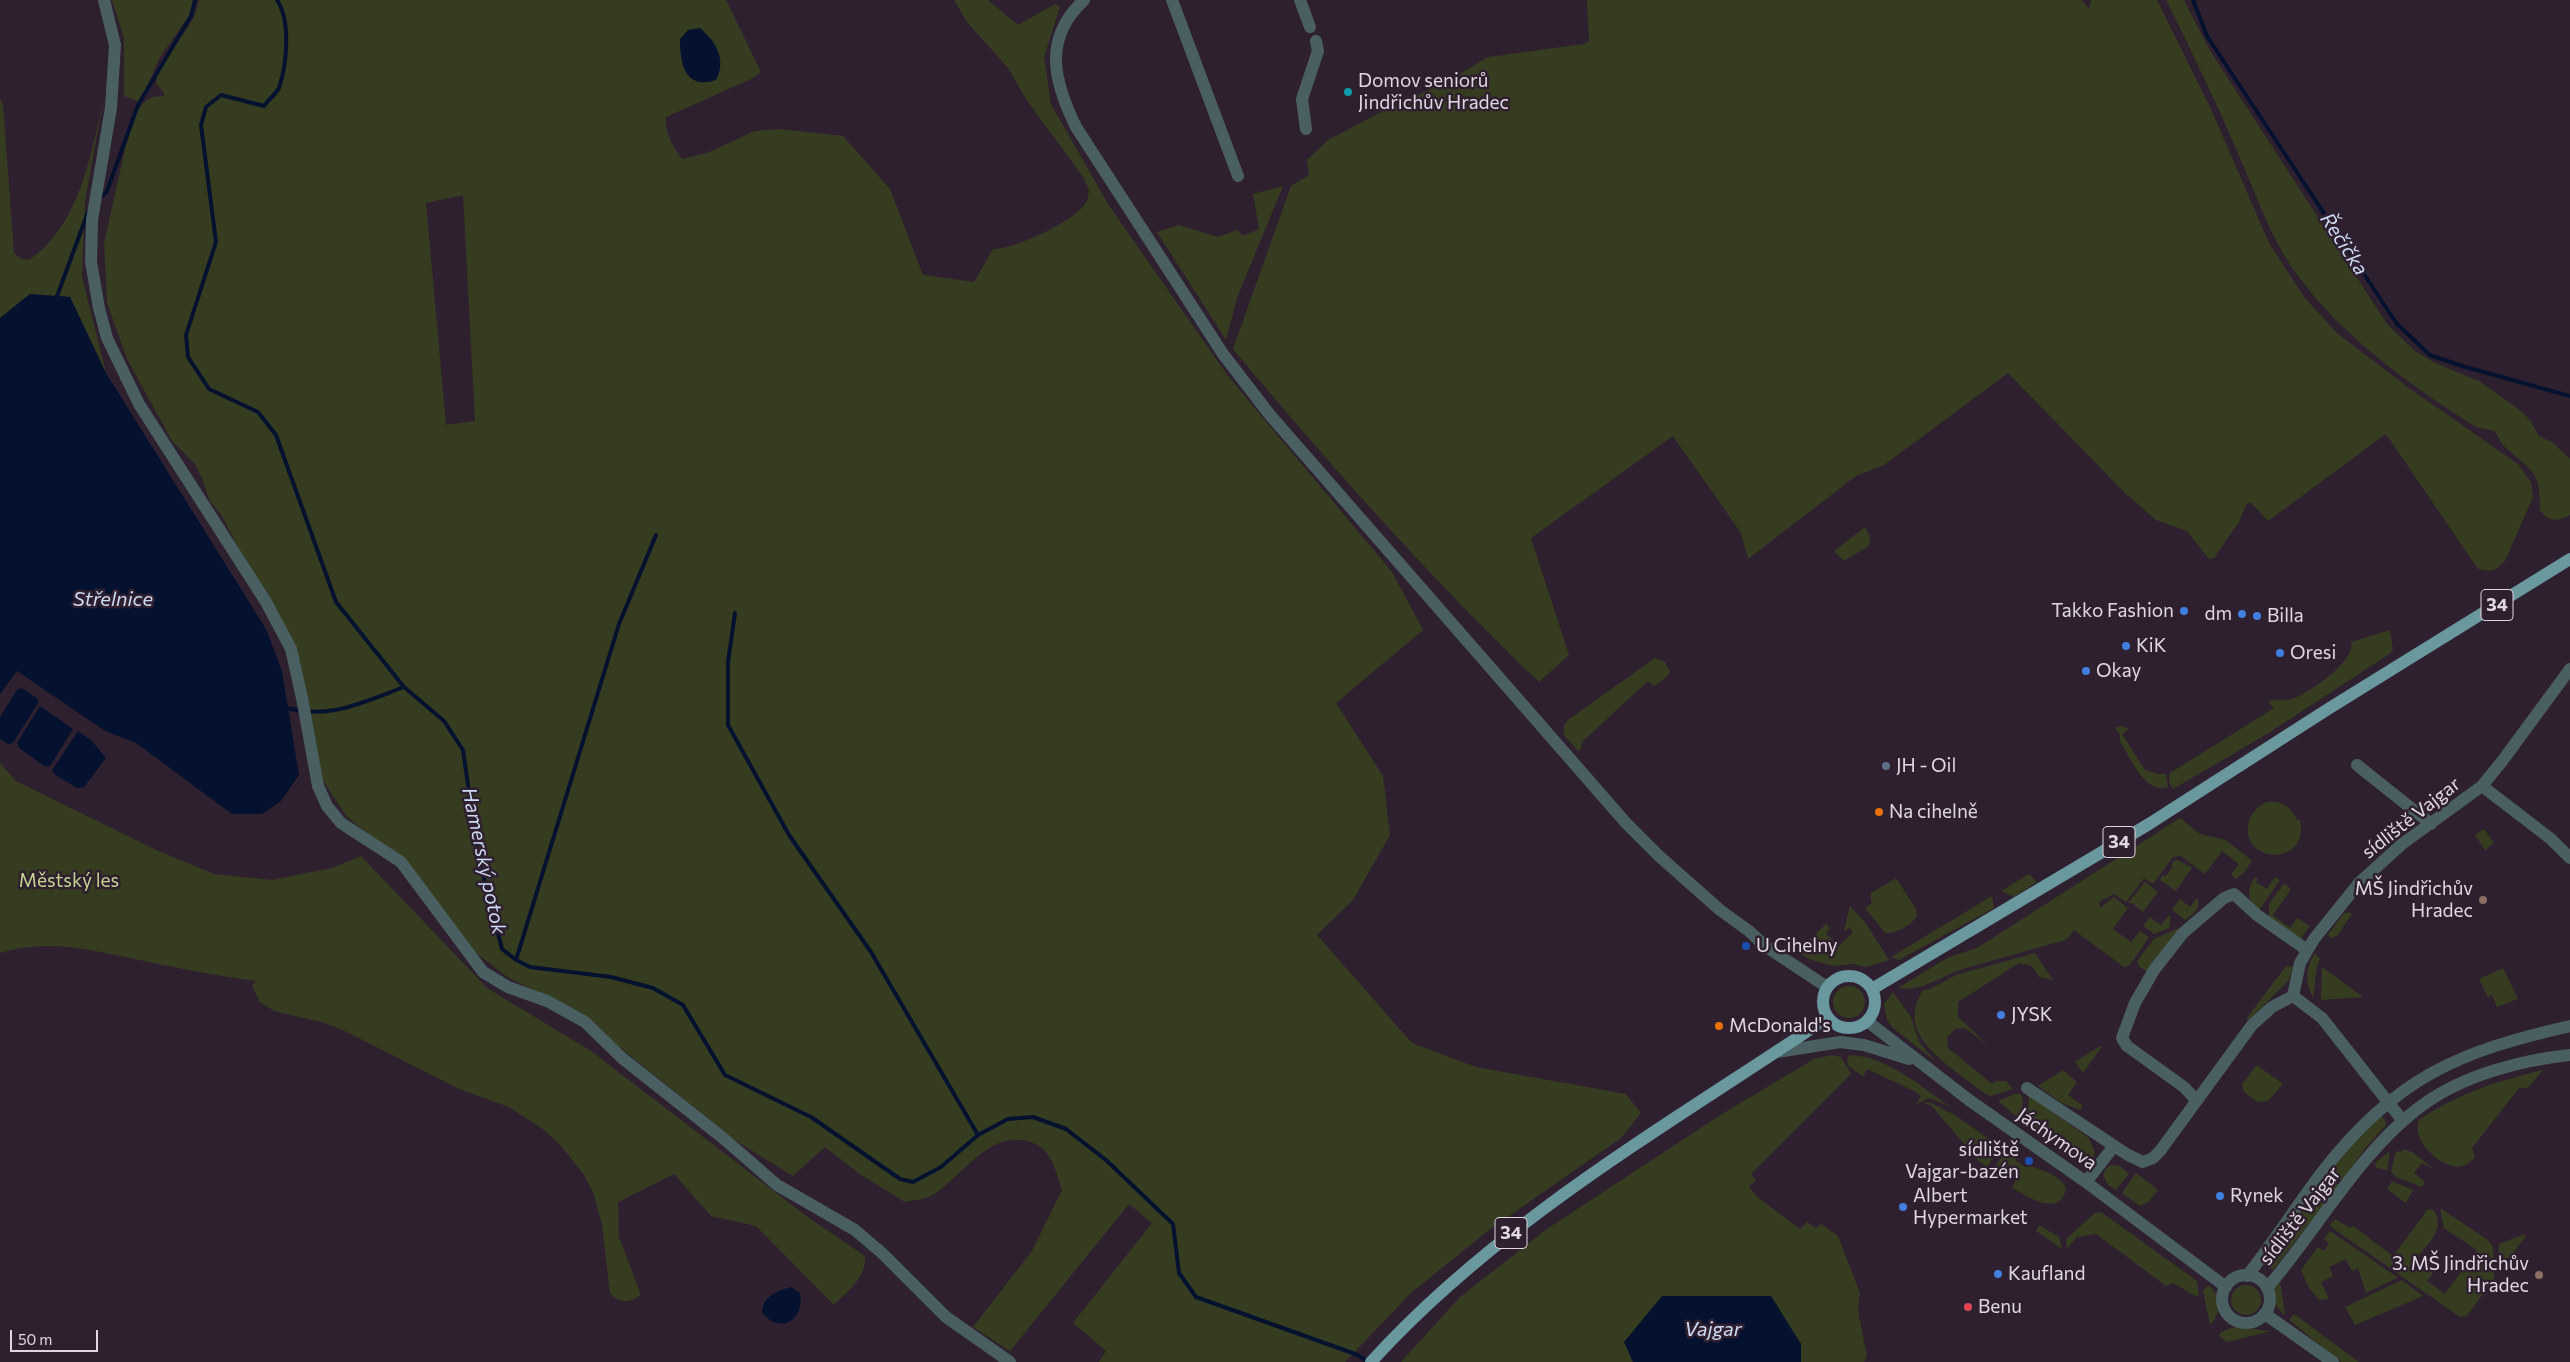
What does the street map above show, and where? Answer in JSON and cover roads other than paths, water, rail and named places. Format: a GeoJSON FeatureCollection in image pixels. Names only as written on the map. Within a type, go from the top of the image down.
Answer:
{"type":"FeatureCollection","features":[{"type":"Feature","properties":{"kind":"main road","name":"34"},"geometry":{"type":"LineString","coordinates":[[1872,989],[2149,824],[2328,709],[2570,559]]}},
{"type":"Feature","properties":{"kind":"main road"},"geometry":{"type":"LineString","coordinates":[[1854,976],[1861,978],[1872,989],[1875,1006],[1867,1022],[1854,1028],[1847,1028],[1839,1027],[1828,1018],[1822,999],[1827,987],[1839,977],[1854,976]]}},
{"type":"Feature","properties":{"kind":"main road","name":"34"},"geometry":{"type":"LineString","coordinates":[[1371,1362],[1466,1271],[1545,1207],[1828,1018]]}},
{"type":"Feature","properties":{"kind":"street"},"geometry":{"type":"LineString","coordinates":[[104,0],[115,45],[110,108],[92,220],[92,262],[98,308],[107,338],[139,404],[266,602],[291,649],[318,786],[327,806],[341,823],[401,862],[483,972],[508,987],[547,1001],[585,1022],[622,1058],[777,1185],[855,1230],[883,1254],[946,1317],[1010,1362]]}},
{"type":"Feature","properties":{"kind":"street"},"geometry":{"type":"LineString","coordinates":[[1082,0],[1069,17],[1060,37],[1056,53],[1056,77],[1061,94],[1076,127],[1223,354],[1270,415],[1626,823],[1659,856],[1720,910],[1749,930],[1766,946],[1827,987]]}},
{"type":"Feature","properties":{"kind":"street"},"geometry":{"type":"LineString","coordinates":[[1172,0],[1238,176]]}},
{"type":"Feature","properties":{"kind":"street"},"geometry":{"type":"LineString","coordinates":[[1300,0],[1310,27]]}},
{"type":"Feature","properties":{"kind":"street"},"geometry":{"type":"LineString","coordinates":[[1306,129],[1302,99],[1318,51],[1316,40]]}},
{"type":"Feature","properties":{"kind":"street","name":"sídliště Vajgar"},"geometry":{"type":"LineString","coordinates":[[2293,996],[2300,963],[2359,883],[2402,844],[2482,786],[2570,669]]}},
{"type":"Feature","properties":{"kind":"street"},"geometry":{"type":"LineString","coordinates":[[2357,765],[2431,824]]}},
{"type":"Feature","properties":{"kind":"street","name":"sídliště Vajgar"},"geometry":{"type":"LineString","coordinates":[[2482,786],[2551,839],[2570,858]]}},
{"type":"Feature","properties":{"kind":"street"},"geometry":{"type":"LineString","coordinates":[[2196,1100],[2184,1087],[2127,1046],[2122,1038],[2135,1003],[2154,970],[2183,933],[2224,898],[2234,894],[2257,916],[2308,950]]}},
{"type":"Feature","properties":{"kind":"street"},"geometry":{"type":"LineString","coordinates":[[2027,1088],[2114,1146],[2143,1162],[2153,1158],[2181,1124],[2196,1100],[2252,1025],[2272,1006],[2293,996],[2322,1018],[2403,1121]]}},
{"type":"Feature","properties":{"kind":"street","name":"Jáchymova"},"geometry":{"type":"LineString","coordinates":[[1867,1022],[1917,1061],[2086,1182],[2226,1287]]}},
{"type":"Feature","properties":{"kind":"street","name":"sídliště Vajgar"},"geometry":{"type":"LineString","coordinates":[[2247,1276],[2323,1171],[2349,1140],[2388,1103],[2412,1084],[2444,1065],[2476,1051],[2570,1026]]}},
{"type":"Feature","properties":{"kind":"street"},"geometry":{"type":"LineString","coordinates":[[1777,1052],[1840,1042],[1877,1048],[1917,1061]]}},
{"type":"Feature","properties":{"kind":"street","name":"sídliště Vajgar"},"geometry":{"type":"LineString","coordinates":[[2267,1288],[2347,1185],[2403,1121],[2433,1098],[2484,1074],[2524,1063],[2570,1055]]}},
{"type":"Feature","properties":{"kind":"street"},"geometry":{"type":"LineString","coordinates":[[2086,1182],[2114,1146]]}},
{"type":"Feature","properties":{"kind":"street"},"geometry":{"type":"LineString","coordinates":[[2247,1276],[2261,1281],[2267,1288],[2270,1304],[2265,1314],[2250,1323],[2233,1320],[2224,1307],[2223,1296],[2226,1287],[2235,1278],[2247,1276]]}},
{"type":"Feature","properties":{"kind":"street"},"geometry":{"type":"LineString","coordinates":[[2265,1314],[2333,1362]]}},
{"type":"Feature","properties":{"kind":"water"},"geometry":{"type":"Polygon","coordinates":[[[700,28],[711,39],[718,51],[720,65],[716,80],[697,81],[686,73],[683,66],[680,39],[688,30],[700,28]]]}},
{"type":"Feature","properties":{"kind":"water","name":"Střelnice"},"geometry":{"type":"Polygon","coordinates":[[[30,294],[70,297],[106,373],[266,629],[282,671],[299,775],[281,801],[262,814],[232,814],[136,743],[105,731],[17,671],[0,694],[0,318],[30,294]]]}},
{"type":"Feature","properties":{"kind":"water"},"geometry":{"type":"Polygon","coordinates":[[[22,688],[38,699],[38,703],[13,743],[8,744],[0,739],[0,717],[17,690],[22,688]]]}},
{"type":"Feature","properties":{"kind":"water"},"geometry":{"type":"Polygon","coordinates":[[[40,706],[73,729],[50,766],[46,767],[19,748],[17,743],[40,706]]]}},
{"type":"Feature","properties":{"kind":"water"},"geometry":{"type":"Polygon","coordinates":[[[78,731],[91,740],[106,758],[84,787],[77,788],[54,774],[52,770],[78,731]]]}},
{"type":"Feature","properties":{"kind":"water"},"geometry":{"type":"Polygon","coordinates":[[[791,1287],[800,1293],[799,1311],[789,1322],[776,1323],[762,1312],[763,1306],[772,1295],[791,1287]]]}},
{"type":"Feature","properties":{"kind":"water","name":"Vajgar"},"geometry":{"type":"Polygon","coordinates":[[[1662,1296],[1771,1296],[1801,1344],[1801,1362],[1633,1362],[1624,1342],[1662,1296]]]}},
{"type":"Feature","properties":{"kind":"waterway"},"geometry":{"type":"LineString","coordinates":[[99,199],[107,191],[138,105],[191,16],[195,0]]}},
{"type":"Feature","properties":{"kind":"waterway","name":"Hamerský potok"},"geometry":{"type":"LineString","coordinates":[[277,0],[286,31],[286,55],[278,90],[264,106],[221,95],[206,107],[201,125],[216,242],[186,335],[188,357],[209,389],[258,412],[276,435],[336,602],[404,687],[444,721],[463,750],[478,855],[502,949],[516,960],[530,967],[611,977],[653,988],[683,1005],[725,1075],[811,1117],[900,1179],[913,1182],[941,1167],[978,1135],[1008,1119],[1033,1117],[1066,1129],[1106,1160],[1173,1224],[1179,1273],[1196,1297],[1358,1355],[1368,1362]]}},
{"type":"Feature","properties":{"kind":"waterway","name":"Řečička"},"geometry":{"type":"LineString","coordinates":[[2193,0],[2207,36],[2397,324],[2430,355],[2462,366],[2570,396]]}},
{"type":"Feature","properties":{"kind":"waterway"},"geometry":{"type":"LineString","coordinates":[[56,299],[88,212]]}},
{"type":"Feature","properties":{"kind":"waterway"},"geometry":{"type":"LineString","coordinates":[[516,960],[619,624],[656,535]]}},
{"type":"Feature","properties":{"kind":"waterway"},"geometry":{"type":"LineString","coordinates":[[735,613],[728,662],[728,725],[789,835],[871,952],[978,1135]]}},
{"type":"Feature","properties":{"kind":"waterway"},"geometry":{"type":"LineString","coordinates":[[284,707],[300,711],[330,711],[360,704],[404,687]]}},
{"type":"Feature","properties":{"kind":"place","name":"Domov seniorů Jindřichův Hradec"},"geometry":{"type":"Point","coordinates":[1348,92]}},
{"type":"Feature","properties":{"kind":"place","name":"Takko Fashion"},"geometry":{"type":"Point","coordinates":[2184,611]}},
{"type":"Feature","properties":{"kind":"place","name":"dm"},"geometry":{"type":"Point","coordinates":[2242,614]}},
{"type":"Feature","properties":{"kind":"place","name":"Billa"},"geometry":{"type":"Point","coordinates":[2257,616]}},
{"type":"Feature","properties":{"kind":"place","name":"KiK"},"geometry":{"type":"Point","coordinates":[2126,646]}},
{"type":"Feature","properties":{"kind":"place","name":"Oresi"},"geometry":{"type":"Point","coordinates":[2280,653]}},
{"type":"Feature","properties":{"kind":"place","name":"Okay"},"geometry":{"type":"Point","coordinates":[2086,671]}},
{"type":"Feature","properties":{"kind":"place","name":"JH - Oil"},"geometry":{"type":"Point","coordinates":[1886,766]}},
{"type":"Feature","properties":{"kind":"place","name":"Na cihelně"},"geometry":{"type":"Point","coordinates":[1879,812]}},
{"type":"Feature","properties":{"kind":"place","name":"MŠ Jindřichův Hradec"},"geometry":{"type":"Point","coordinates":[2483,900]}},
{"type":"Feature","properties":{"kind":"place","name":"U Cihelny"},"geometry":{"type":"Point","coordinates":[1746,946]}},
{"type":"Feature","properties":{"kind":"place","name":"JYSK"},"geometry":{"type":"Point","coordinates":[2001,1015]}},
{"type":"Feature","properties":{"kind":"place","name":"McDonald's"},"geometry":{"type":"Point","coordinates":[1719,1026]}},
{"type":"Feature","properties":{"kind":"place","name":"sídliště Vajgar-bazén"},"geometry":{"type":"Point","coordinates":[2029,1161]}},
{"type":"Feature","properties":{"kind":"place","name":"Rynek"},"geometry":{"type":"Point","coordinates":[2220,1196]}},
{"type":"Feature","properties":{"kind":"place","name":"Albert Hypermarket"},"geometry":{"type":"Point","coordinates":[1903,1207]}},
{"type":"Feature","properties":{"kind":"place","name":"Kaufland"},"geometry":{"type":"Point","coordinates":[1998,1274]}},
{"type":"Feature","properties":{"kind":"place","name":"3. MŠ Jindřichův Hradec"},"geometry":{"type":"Point","coordinates":[2539,1275]}},
{"type":"Feature","properties":{"kind":"place","name":"Benu"},"geometry":{"type":"Point","coordinates":[1968,1307]}},
{"type":"Feature","properties":{"kind":"park label","name":"Městský les"},"geometry":{"type":"Point","coordinates":[69,881]}}]}
